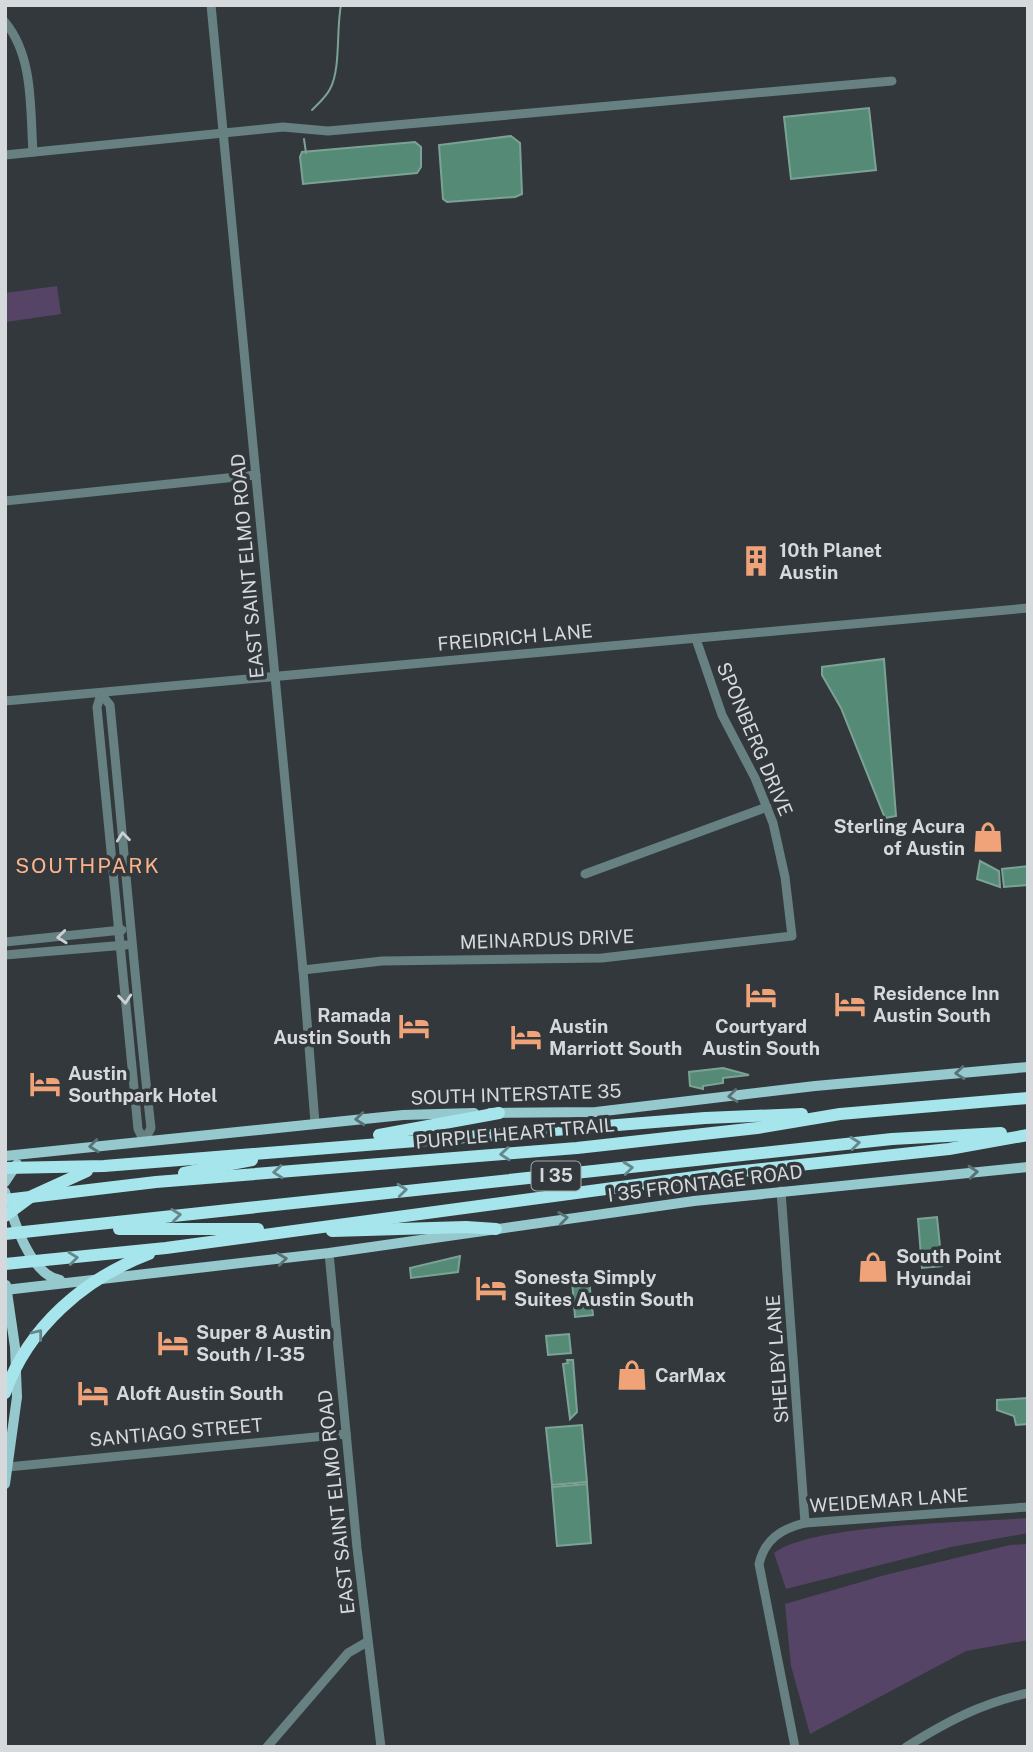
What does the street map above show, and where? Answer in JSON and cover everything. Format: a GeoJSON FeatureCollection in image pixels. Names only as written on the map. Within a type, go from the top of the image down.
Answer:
{"type":"FeatureCollection","features":[{"type":"Feature","properties":{"kind":"highway","name":"PURPLE HEART TRAIL"},"geometry":{"type":"LineString","coordinates":[[5,1200],[156,1182],[577,1148],[757,1128],[841,1114],[1028,1098]]}},
{"type":"Feature","properties":{"kind":"highway"},"geometry":{"type":"LineString","coordinates":[[156,1182],[187,1172],[499,1113]]}},
{"type":"Feature","properties":{"kind":"highway"},"geometry":{"type":"LineString","coordinates":[[5,1168],[104,1166],[717,1117],[841,1114]]}},
{"type":"Feature","properties":{"kind":"highway"},"geometry":{"type":"LineString","coordinates":[[5,1265],[166,1248],[444,1209],[949,1149],[1028,1133]]}},
{"type":"Feature","properties":{"kind":"highway","name":"I 35"},"geometry":{"type":"LineString","coordinates":[[5,1234],[892,1139],[1028,1133]]}},
{"type":"Feature","properties":{"kind":"highway"},"geometry":{"type":"LineString","coordinates":[[5,1216],[32,1196],[63,1179],[104,1166]]}},
{"type":"Feature","properties":{"kind":"highway"},"geometry":{"type":"LineString","coordinates":[[84,1226],[314,1231],[466,1227],[496,1229]]}},
{"type":"Feature","properties":{"kind":"highway"},"geometry":{"type":"LineString","coordinates":[[5,1393],[16,1365],[62,1307],[104,1275],[166,1248]]}},
{"type":"Feature","properties":{"kind":"main road","name":"SOUTH INTERSTATE 35"},"geometry":{"type":"LineString","coordinates":[[5,1156],[416,1114],[596,1112],[816,1086],[1028,1067]]}},
{"type":"Feature","properties":{"kind":"main road"},"geometry":{"type":"LineString","coordinates":[[5,1182],[13,1166],[33,1152]]}},
{"type":"Feature","properties":{"kind":"main road","name":"I 35 FRONTAGE ROAD"},"geometry":{"type":"LineString","coordinates":[[496,1229],[781,1192],[1028,1167]]}},
{"type":"Feature","properties":{"kind":"main road"},"geometry":{"type":"LineString","coordinates":[[5,1192],[34,1265],[52,1279],[66,1281]]}},
{"type":"Feature","properties":{"kind":"main road"},"geometry":{"type":"LineString","coordinates":[[5,1484],[17,1396],[15,1347],[6,1288],[329,1253],[496,1229]]}},
{"type":"Feature","properties":{"kind":"main road"},"geometry":{"type":"LineString","coordinates":[[5,1328],[15,1347]]}},
{"type":"Feature","properties":{"kind":"street","name":"EAST SAINT ELMO ROAD"},"geometry":{"type":"LineString","coordinates":[[211,5],[303,970],[315,1123]]}},
{"type":"Feature","properties":{"kind":"street"},"geometry":{"type":"LineString","coordinates":[[5,22],[13,32],[23,57],[28,82],[33,152]]}},
{"type":"Feature","properties":{"kind":"street"},"geometry":{"type":"LineString","coordinates":[[5,155],[283,127],[328,131],[892,80]]}},
{"type":"Feature","properties":{"kind":"street"},"geometry":{"type":"LineString","coordinates":[[5,501],[256,475]]}},
{"type":"Feature","properties":{"kind":"street","name":"FREIDRICH LANE"},"geometry":{"type":"LineString","coordinates":[[5,701],[1028,608]]}},
{"type":"Feature","properties":{"kind":"street","name":"SPONBERG DRIVE"},"geometry":{"type":"LineString","coordinates":[[696,639],[722,715],[767,807],[783,864],[792,936]]}},
{"type":"Feature","properties":{"kind":"street"},"geometry":{"type":"LineString","coordinates":[[101,694],[110,705],[139,1039],[151,1128],[144,1141]]}},
{"type":"Feature","properties":{"kind":"street"},"geometry":{"type":"LineString","coordinates":[[101,694],[97,707],[129,1040],[138,1129],[144,1141]]}},
{"type":"Feature","properties":{"kind":"street"},"geometry":{"type":"LineString","coordinates":[[585,874],[767,807]]}},
{"type":"Feature","properties":{"kind":"street"},"geometry":{"type":"LineString","coordinates":[[5,943],[131,929]]}},
{"type":"Feature","properties":{"kind":"street","name":"MEINARDUS DRIVE"},"geometry":{"type":"LineString","coordinates":[[303,970],[382,961],[602,958],[792,936]]}},
{"type":"Feature","properties":{"kind":"street"},"geometry":{"type":"LineString","coordinates":[[5,955],[132,944]]}},
{"type":"Feature","properties":{"kind":"street"},"geometry":{"type":"LineString","coordinates":[[129,1040],[139,1039]]}},
{"type":"Feature","properties":{"kind":"street","name":"SHELBY LANE"},"geometry":{"type":"LineString","coordinates":[[781,1192],[805,1523]]}},
{"type":"Feature","properties":{"kind":"street","name":"EAST SAINT ELMO ROAD"},"geometry":{"type":"LineString","coordinates":[[329,1253],[367,1642],[381,1747]]}},
{"type":"Feature","properties":{"kind":"street","name":"SANTIAGO STREET"},"geometry":{"type":"LineString","coordinates":[[8,1467],[346,1434]]}},
{"type":"Feature","properties":{"kind":"street","name":"WEIDEMAR LANE"},"geometry":{"type":"LineString","coordinates":[[795,1747],[759,1564],[762,1551],[772,1537],[789,1527],[805,1523],[1028,1507]]}},
{"type":"Feature","properties":{"kind":"street"},"geometry":{"type":"LineString","coordinates":[[267,1747],[348,1653],[367,1642]]}},
{"type":"Feature","properties":{"kind":"street"},"geometry":{"type":"LineString","coordinates":[[906,1747],[959,1715],[996,1700],[1028,1693]]}},
{"type":"Feature","properties":{"kind":"shaded area"},"geometry":{"type":"Polygon","coordinates":[[[869,108],[876,170],[791,179],[784,117],[869,108]]]}},
{"type":"Feature","properties":{"kind":"shaded area"},"geometry":{"type":"Polygon","coordinates":[[[511,136],[520,143],[522,194],[515,197],[447,202],[443,199],[439,145],[511,136]]]}},
{"type":"Feature","properties":{"kind":"shaded area"},"geometry":{"type":"Polygon","coordinates":[[[415,142],[421,147],[421,167],[417,173],[303,184],[300,157],[302,152],[415,142]]]}},
{"type":"Feature","properties":{"kind":"shaded area"},"geometry":{"type":"Polygon","coordinates":[[[57,286],[61,314],[6,322],[5,293],[57,286]]]}},
{"type":"Feature","properties":{"kind":"shaded area"},"geometry":{"type":"Polygon","coordinates":[[[884,659],[896,816],[885,818],[841,708],[822,675],[822,667],[884,659]]]}},
{"type":"Feature","properties":{"kind":"shaded area"},"geometry":{"type":"Polygon","coordinates":[[[980,861],[999,871],[1000,887],[977,879],[980,861]]]}},
{"type":"Feature","properties":{"kind":"shaded area"},"geometry":{"type":"Polygon","coordinates":[[[1028,866],[1028,885],[1004,887],[1002,869],[1028,866]]]}},
{"type":"Feature","properties":{"kind":"shaded area"},"geometry":{"type":"Polygon","coordinates":[[[723,1068],[749,1075],[723,1078],[723,1083],[703,1086],[703,1089],[690,1086],[689,1072],[723,1068]]]}},
{"type":"Feature","properties":{"kind":"shaded area"},"geometry":{"type":"Polygon","coordinates":[[[937,1217],[942,1266],[922,1268],[918,1219],[937,1217]]]}},
{"type":"Feature","properties":{"kind":"shaded area"},"geometry":{"type":"Polygon","coordinates":[[[460,1256],[458,1272],[411,1278],[410,1268],[460,1256]]]}},
{"type":"Feature","properties":{"kind":"shaded area"},"geometry":{"type":"Polygon","coordinates":[[[589,1280],[593,1315],[575,1317],[572,1281],[589,1280]]]}},
{"type":"Feature","properties":{"kind":"shaded area"},"geometry":{"type":"Polygon","coordinates":[[[569,1334],[571,1353],[548,1355],[546,1336],[569,1334]]]}},
{"type":"Feature","properties":{"kind":"shaded area"},"geometry":{"type":"Polygon","coordinates":[[[567,1360],[573,1360],[577,1412],[570,1419],[563,1364],[568,1363],[567,1360]]]}},
{"type":"Feature","properties":{"kind":"shaded area"},"geometry":{"type":"Polygon","coordinates":[[[1028,1398],[1028,1424],[1016,1425],[1014,1416],[997,1410],[997,1400],[1028,1398]]]}},
{"type":"Feature","properties":{"kind":"shaded area"},"geometry":{"type":"Polygon","coordinates":[[[582,1425],[587,1482],[552,1485],[546,1428],[582,1425]]]}},
{"type":"Feature","properties":{"kind":"shaded area"},"geometry":{"type":"Polygon","coordinates":[[[587,1484],[591,1543],[557,1546],[552,1487],[587,1484]]]}},
{"type":"Feature","properties":{"kind":"shaded area"},"geometry":{"type":"Polygon","coordinates":[[[1028,1518],[1028,1533],[951,1547],[786,1589],[774,1553],[793,1543],[856,1530],[1028,1518]]]}},
{"type":"Feature","properties":{"kind":"shaded area"},"geometry":{"type":"Polygon","coordinates":[[[1028,1544],[1028,1640],[966,1651],[810,1734],[791,1666],[785,1604],[885,1575],[1010,1545],[1028,1544]]]}},
{"type":"Feature","properties":{"kind":"waterway"},"geometry":{"type":"LineString","coordinates":[[312,110],[330,89],[336,71],[341,5]]}},
{"type":"Feature","properties":{"kind":"waterway"},"geometry":{"type":"LineString","coordinates":[[304,139],[306,153]]}},
{"type":"Feature","properties":{"kind":"place","name":"10th Planet Austin"},"geometry":{"type":"Point","coordinates":[756,561]}},
{"type":"Feature","properties":{"kind":"place","name":"Sterling Acura of Austin"},"geometry":{"type":"Point","coordinates":[988,837]}},
{"type":"Feature","properties":{"kind":"place","name":"Courtyard Austin South"},"geometry":{"type":"Point","coordinates":[761,995]}},
{"type":"Feature","properties":{"kind":"place","name":"Residence Inn Austin South"},"geometry":{"type":"Point","coordinates":[850,1004]}},
{"type":"Feature","properties":{"kind":"place","name":"Ramada Austin South"},"geometry":{"type":"Point","coordinates":[414,1026]}},
{"type":"Feature","properties":{"kind":"place","name":"Austin Marriott South"},"geometry":{"type":"Point","coordinates":[526,1037]}},
{"type":"Feature","properties":{"kind":"place","name":"Austin Southpark Hotel"},"geometry":{"type":"Point","coordinates":[45,1084]}},
{"type":"Feature","properties":{"kind":"place","name":"South Point Hyundai"},"geometry":{"type":"Point","coordinates":[873,1267]}},
{"type":"Feature","properties":{"kind":"place","name":"Sonesta Simply Suites Austin South"},"geometry":{"type":"Point","coordinates":[491,1288]}},
{"type":"Feature","properties":{"kind":"place","name":"Super 8 Austin South / I-35"},"geometry":{"type":"Point","coordinates":[173,1343]}},
{"type":"Feature","properties":{"kind":"place","name":"CarMax"},"geometry":{"type":"Point","coordinates":[632,1375]}},
{"type":"Feature","properties":{"kind":"place","name":"Aloft Austin South"},"geometry":{"type":"Point","coordinates":[93,1393]}},
{"type":"Feature","properties":{"kind":"district","name":"SOUTHPARK"},"geometry":{"type":"Point","coordinates":[88,866]}}]}
